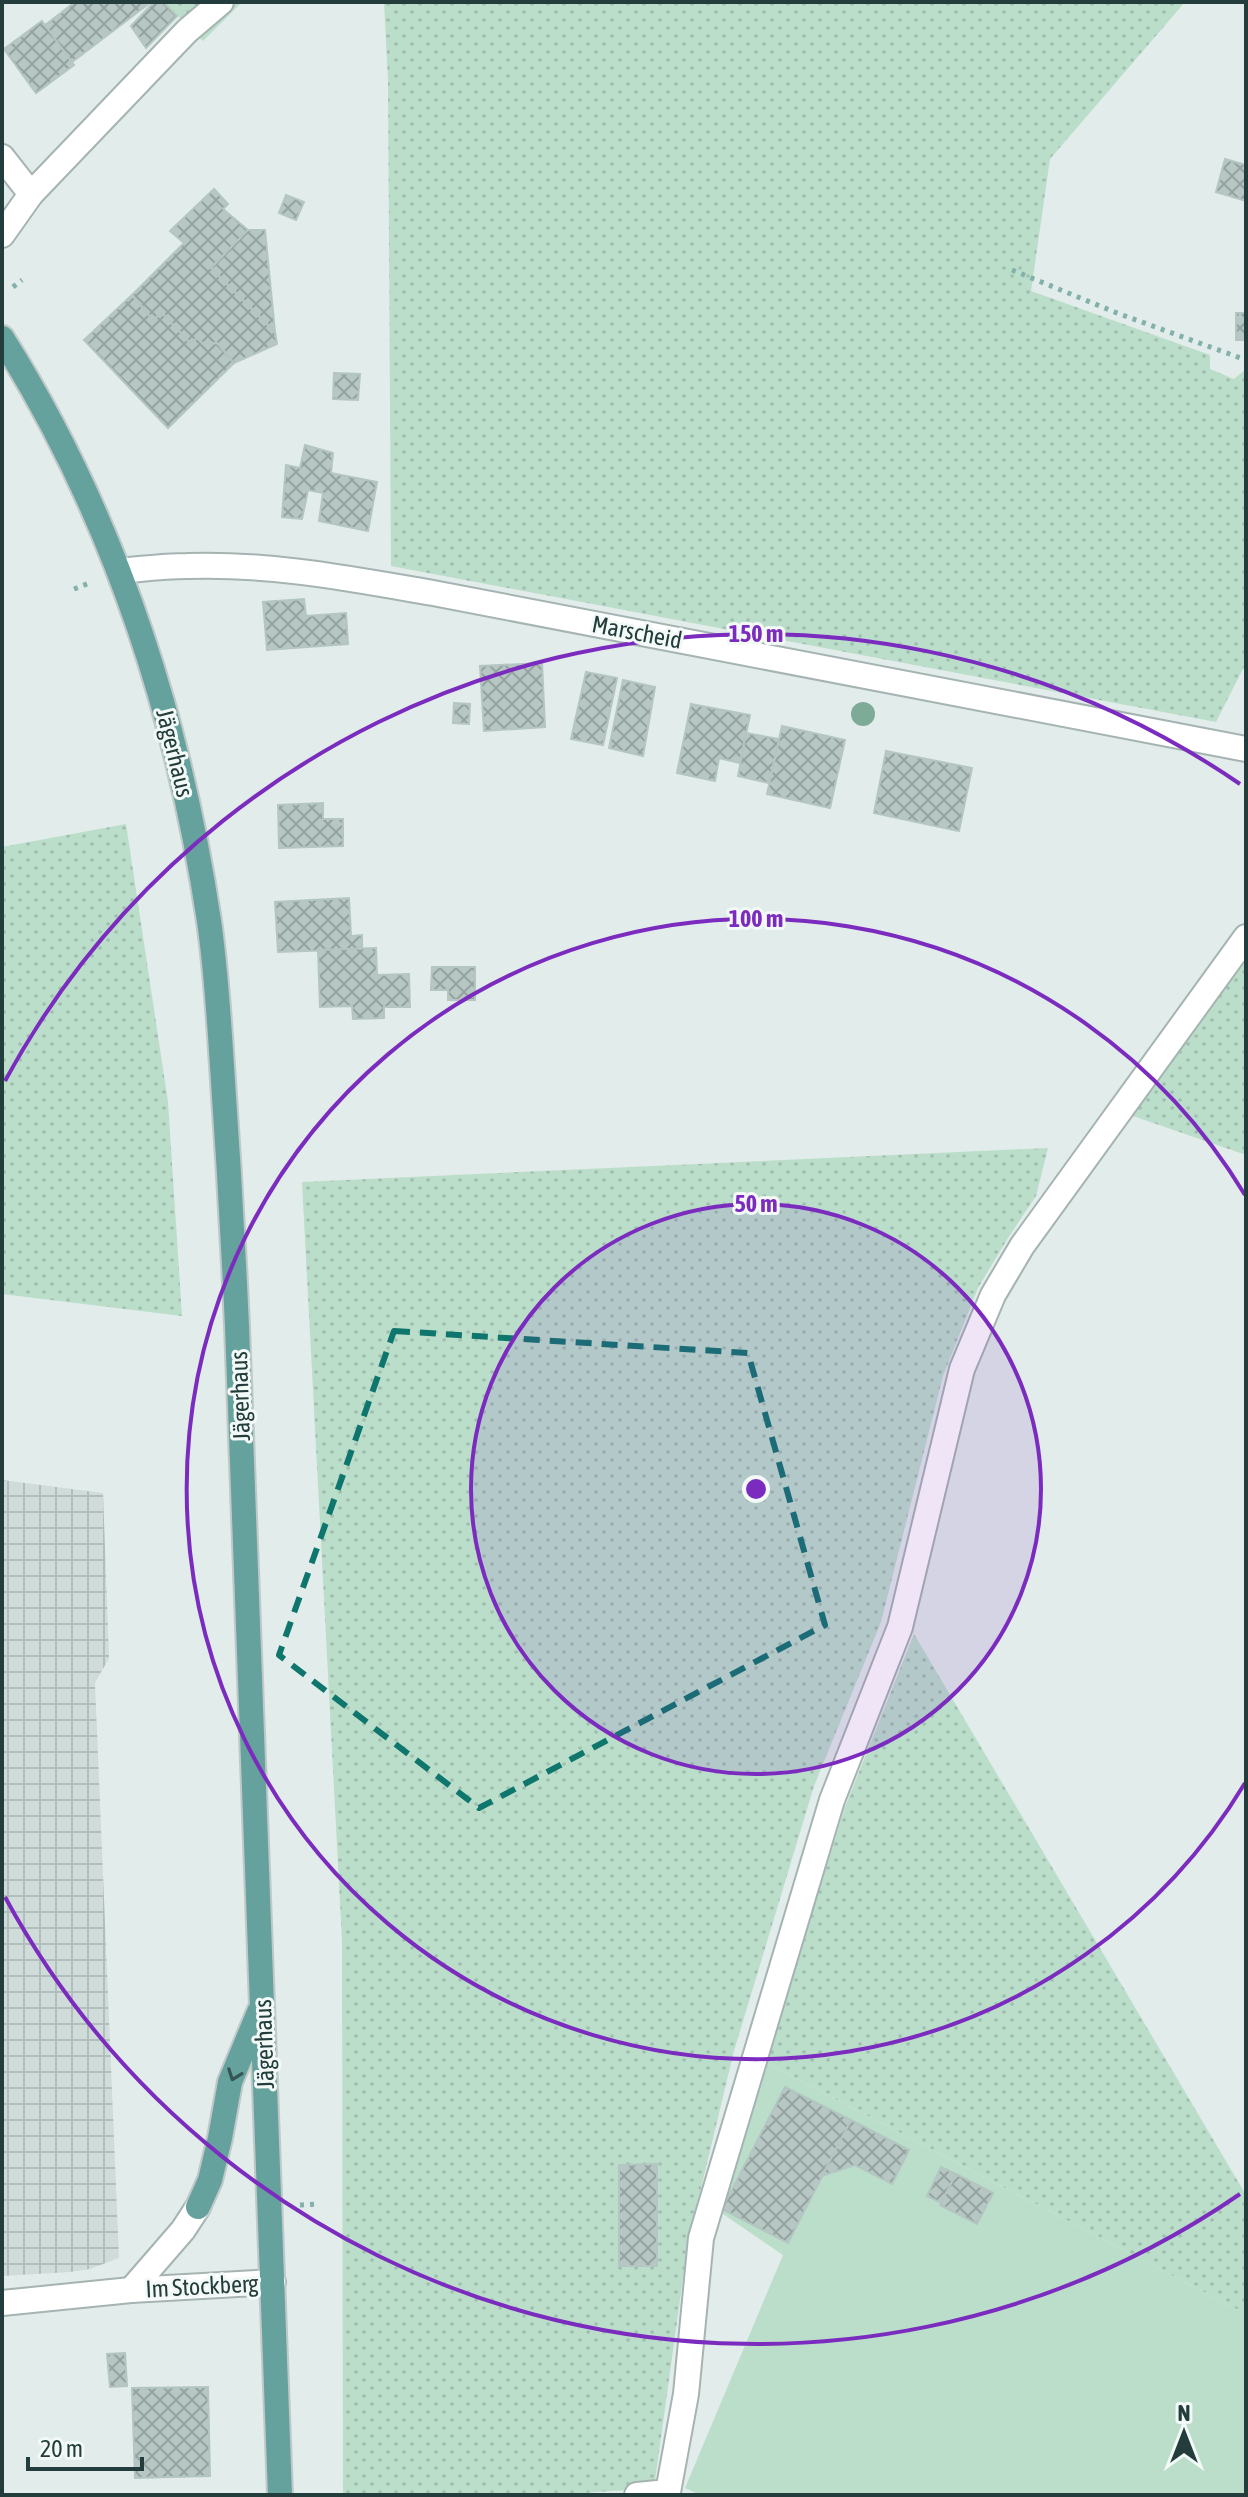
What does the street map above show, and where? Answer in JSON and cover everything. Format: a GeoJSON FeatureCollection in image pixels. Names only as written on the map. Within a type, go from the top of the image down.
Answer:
{"type":"FeatureCollection","features":[{"type":"Feature","properties":{"kind":"main road","name":"Jägerhaus"},"geometry":{"type":"LineString","coordinates":[[2,338],[62,444],[119,571],[144,642],[185,787],[209,924],[228,1152],[237,1326],[280,2495]]}},
{"type":"Feature","properties":{"kind":"main road"},"geometry":{"type":"LineString","coordinates":[[198,2207],[210,2180],[230,2082],[263,2002]]}},
{"type":"Feature","properties":{"kind":"street"},"geometry":{"type":"LineString","coordinates":[[2,235],[31,194],[187,31],[221,2]]}},
{"type":"Feature","properties":{"kind":"street"},"geometry":{"type":"LineString","coordinates":[[2,157],[31,194]]}},
{"type":"Feature","properties":{"kind":"street","name":"Marscheid"},"geometry":{"type":"LineString","coordinates":[[119,571],[203,566],[335,576],[1246,749]]}},
{"type":"Feature","properties":{"kind":"street"},"geometry":{"type":"LineString","coordinates":[[637,2495],[668,2492],[686,2394],[701,2238],[832,1800],[900,1627],[962,1369],[993,1295],[1022,1246],[1246,937]]}},
{"type":"Feature","properties":{"kind":"street","name":"Im Stockberg"},"geometry":{"type":"LineString","coordinates":[[131,2290],[183,2230],[198,2207]]}},
{"type":"Feature","properties":{"kind":"street","name":"Im Stockberg"},"geometry":{"type":"LineString","coordinates":[[2,2303],[131,2290],[273,2282]]}},
{"type":"Feature","properties":{"kind":"path"},"geometry":{"type":"LineString","coordinates":[[1012,270],[1117,313],[1246,360]]}},
{"type":"Feature","properties":{"kind":"path"},"geometry":{"type":"LineString","coordinates":[[13,287],[22,280]]}},
{"type":"Feature","properties":{"kind":"path"},"geometry":{"type":"LineString","coordinates":[[300,2205],[318,2204]]}},
{"type":"Feature","properties":{"kind":"highlighted area"},"geometry":{"type":"Polygon","coordinates":[[[394,1331],[748,1353],[825,1625],[479,1808],[279,1655],[394,1331]]]}},
{"type":"Feature","properties":{"kind":"shaded area"},"geometry":{"type":"Polygon","coordinates":[[[2,1480],[103,1493],[109,1658],[95,1683],[119,2258],[90,2269],[2,2276],[2,1480]]]}},
{"type":"Feature","properties":{"kind":"green space"},"geometry":{"type":"Polygon","coordinates":[[[164,2],[242,2],[203,41],[164,2]]]}},
{"type":"Feature","properties":{"kind":"green space"},"geometry":{"type":"Polygon","coordinates":[[[384,2],[1185,2],[1050,159],[1031,291],[1210,355],[1210,369],[1234,379],[1246,369],[1246,663],[1216,722],[391,566],[388,80],[384,2]]]}},
{"type":"Feature","properties":{"kind":"green space"},"geometry":{"type":"Polygon","coordinates":[[[126,824],[168,1102],[182,1316],[2,1294],[2,847],[126,824]]]}},
{"type":"Feature","properties":{"kind":"green space"},"geometry":{"type":"Polygon","coordinates":[[[1246,958],[1246,1155],[1130,1115],[1246,958]]]}},
{"type":"Feature","properties":{"kind":"green space"},"geometry":{"type":"Polygon","coordinates":[[[1048,1148],[1036,1196],[978,1288],[943,1376],[881,1622],[814,1786],[734,2051],[688,2242],[654,2488],[556,2495],[343,2495],[342,1940],[302,1182],[1048,1148]]]}},
{"type":"Feature","properties":{"kind":"green space"},"geometry":{"type":"Polygon","coordinates":[[[914,1634],[1246,2195],[1246,2314],[765,2062],[845,1807],[914,1634]]]}},
{"type":"Feature","properties":{"kind":"green space"},"geometry":{"type":"Polygon","coordinates":[[[765,2062],[1246,2314],[1246,2495],[700,2495],[685,2488],[783,2255],[717,2210],[765,2062]]]}},
{"type":"Feature","properties":{"kind":"building"},"geometry":{"type":"Polygon","coordinates":[[[75,2],[151,2],[72,62],[44,26],[75,2]]]}},
{"type":"Feature","properties":{"kind":"building"},"geometry":{"type":"Polygon","coordinates":[[[154,2],[163,2],[177,16],[146,48],[131,26],[154,2]]]}},
{"type":"Feature","properties":{"kind":"building"},"geometry":{"type":"Polygon","coordinates":[[[42,21],[74,65],[36,93],[4,49],[42,21]]]}},
{"type":"Feature","properties":{"kind":"building"},"geometry":{"type":"Polygon","coordinates":[[[1225,159],[1246,165],[1246,201],[1216,192],[1225,159]]]}},
{"type":"Feature","properties":{"kind":"building"},"geometry":{"type":"Polygon","coordinates":[[[214,189],[228,204],[223,209],[248,230],[211,268],[275,332],[277,344],[234,363],[217,343],[203,344],[197,338],[191,344],[162,313],[153,320],[132,295],[184,243],[170,231],[214,189]]]}},
{"type":"Feature","properties":{"kind":"building"},"geometry":{"type":"Polygon","coordinates":[[[286,195],[304,202],[296,220],[279,213],[286,195]]]}},
{"type":"Feature","properties":{"kind":"building"},"geometry":{"type":"Polygon","coordinates":[[[248,230],[265,230],[275,332],[211,268],[248,230]]]}},
{"type":"Feature","properties":{"kind":"building"},"geometry":{"type":"Polygon","coordinates":[[[132,295],[153,320],[162,313],[191,344],[197,338],[203,344],[217,343],[234,363],[168,428],[84,340],[132,295]]]}},
{"type":"Feature","properties":{"kind":"building"},"geometry":{"type":"Polygon","coordinates":[[[1236,313],[1246,313],[1246,340],[1236,340],[1236,313]]]}},
{"type":"Feature","properties":{"kind":"building"},"geometry":{"type":"Polygon","coordinates":[[[334,373],[360,374],[358,400],[333,399],[334,373]]]}},
{"type":"Feature","properties":{"kind":"building"},"geometry":{"type":"Polygon","coordinates":[[[305,445],[333,453],[331,473],[377,482],[368,531],[319,521],[323,493],[308,490],[302,519],[282,517],[286,465],[300,468],[305,445]]]}},
{"type":"Feature","properties":{"kind":"building"},"geometry":{"type":"Polygon","coordinates":[[[304,599],[306,616],[346,613],[348,644],[267,650],[263,602],[304,599]]]}},
{"type":"Feature","properties":{"kind":"building"},"geometry":{"type":"Polygon","coordinates":[[[542,663],[545,727],[484,731],[480,666],[542,663]]]}},
{"type":"Feature","properties":{"kind":"building"},"geometry":{"type":"Polygon","coordinates":[[[586,672],[617,678],[603,745],[571,739],[586,672]]]}},
{"type":"Feature","properties":{"kind":"building"},"geometry":{"type":"Polygon","coordinates":[[[623,680],[655,687],[643,756],[609,748],[623,680]]]}},
{"type":"Feature","properties":{"kind":"building"},"geometry":{"type":"Polygon","coordinates":[[[454,703],[470,704],[469,724],[453,723],[454,703]]]}},
{"type":"Feature","properties":{"kind":"building"},"geometry":{"type":"Polygon","coordinates":[[[691,704],[750,715],[740,763],[719,758],[715,781],[677,773],[691,704]]]}},
{"type":"Feature","properties":{"kind":"building"},"geometry":{"type":"Polygon","coordinates":[[[782,726],[845,740],[830,808],[767,794],[782,726]]]}},
{"type":"Feature","properties":{"kind":"building"},"geometry":{"type":"Polygon","coordinates":[[[746,733],[779,739],[769,783],[738,776],[746,733]]]}},
{"type":"Feature","properties":{"kind":"building"},"geometry":{"type":"Polygon","coordinates":[[[886,751],[972,768],[959,831],[874,813],[886,751]]]}},
{"type":"Feature","properties":{"kind":"building"},"geometry":{"type":"Polygon","coordinates":[[[323,803],[323,819],[343,819],[343,846],[279,848],[278,805],[323,803]]]}},
{"type":"Feature","properties":{"kind":"building"},"geometry":{"type":"Polygon","coordinates":[[[349,898],[351,936],[362,935],[362,949],[278,952],[275,902],[349,898]]]}},
{"type":"Feature","properties":{"kind":"building"},"geometry":{"type":"Polygon","coordinates":[[[376,948],[377,975],[409,974],[410,1007],[384,1007],[384,1018],[353,1019],[352,1006],[320,1007],[318,950],[376,948]]]}},
{"type":"Feature","properties":{"kind":"building"},"geometry":{"type":"Polygon","coordinates":[[[432,967],[475,967],[475,1000],[448,1000],[448,990],[431,990],[432,967]]]}},
{"type":"Feature","properties":{"kind":"building"},"geometry":{"type":"Polygon","coordinates":[[[785,2087],[851,2120],[788,2243],[722,2209],[785,2087]]]}},
{"type":"Feature","properties":{"kind":"building"},"geometry":{"type":"Polygon","coordinates":[[[851,2120],[909,2150],[892,2184],[855,2165],[822,2176],[851,2120]]]}},
{"type":"Feature","properties":{"kind":"building"},"geometry":{"type":"Polygon","coordinates":[[[657,2164],[657,2266],[619,2266],[619,2165],[657,2164]]]}},
{"type":"Feature","properties":{"kind":"building"},"geometry":{"type":"Polygon","coordinates":[[[941,2167],[956,2174],[941,2203],[927,2196],[941,2167]]]}},
{"type":"Feature","properties":{"kind":"building"},"geometry":{"type":"Polygon","coordinates":[[[956,2174],[993,2193],[977,2224],[940,2205],[956,2174]]]}},
{"type":"Feature","properties":{"kind":"building"},"geometry":{"type":"Polygon","coordinates":[[[125,2353],[127,2386],[110,2387],[107,2354],[125,2353]]]}},
{"type":"Feature","properties":{"kind":"building"},"geometry":{"type":"Polygon","coordinates":[[[208,2387],[210,2476],[135,2478],[132,2388],[208,2387]]]}}]}
